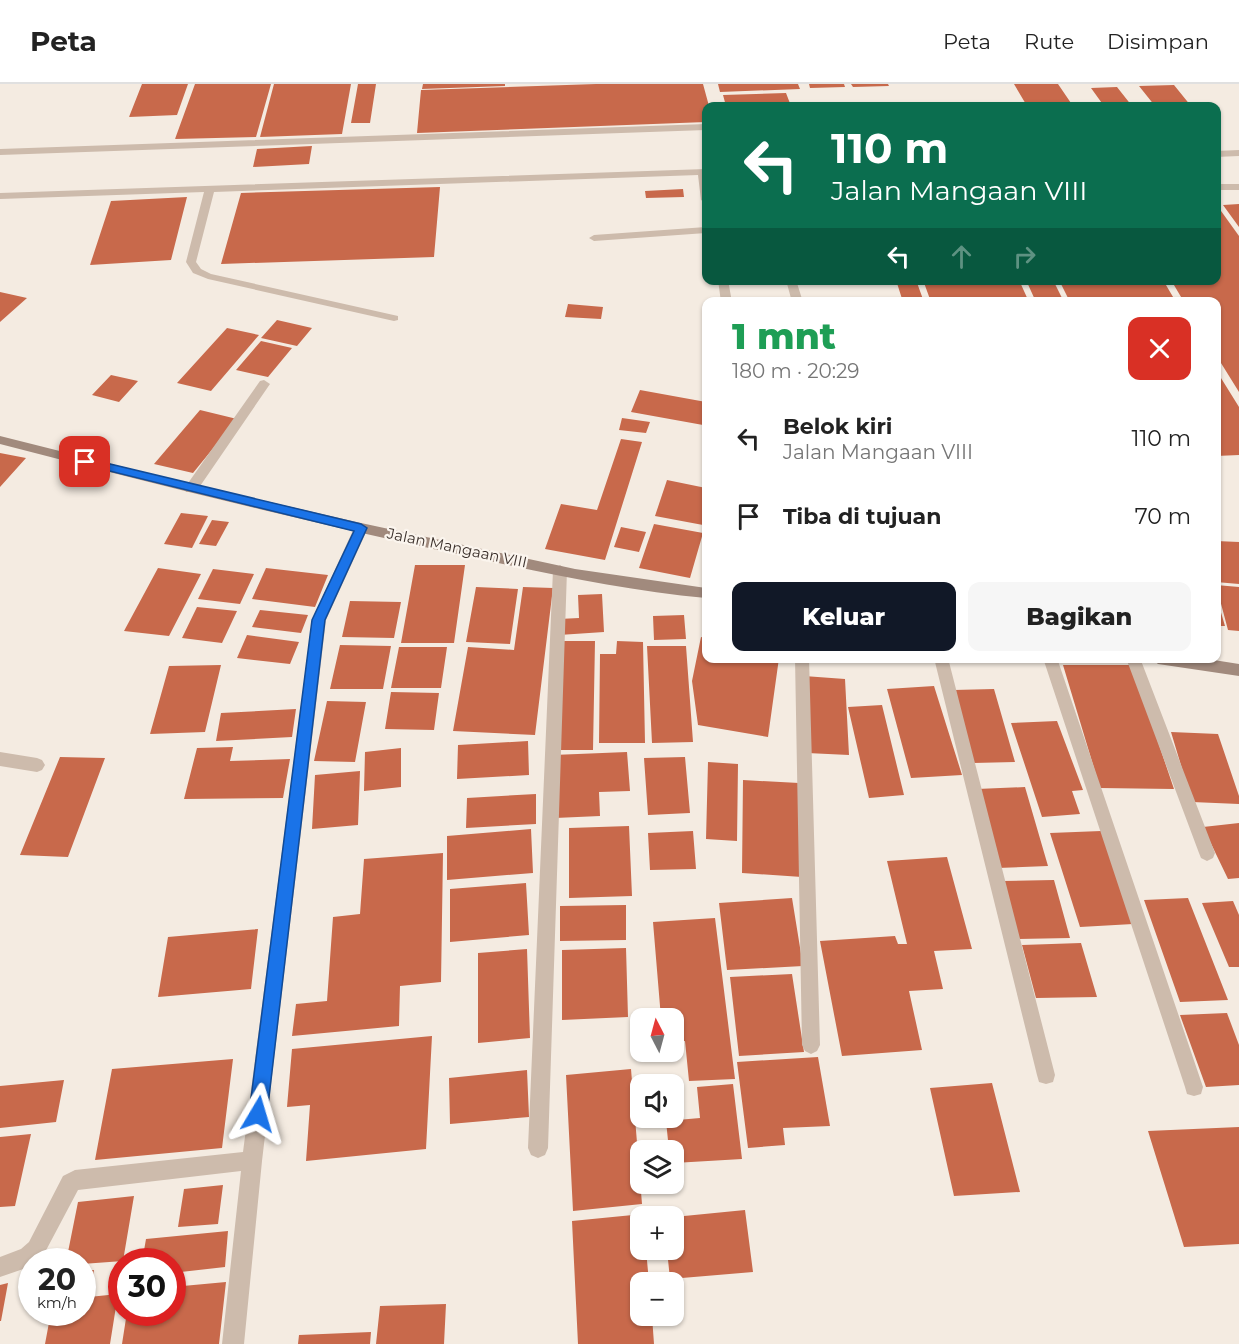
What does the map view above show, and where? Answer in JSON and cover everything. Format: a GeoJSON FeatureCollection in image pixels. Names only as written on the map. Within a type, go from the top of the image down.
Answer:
{"type":"FeatureCollection","features":[{"type":"Feature","properties":{"kind":"street"},"geometry":{"type":"LineString","coordinates":[[0,152],[702,127]]}},
{"type":"Feature","properties":{"kind":"street"},"geometry":{"type":"LineString","coordinates":[[1221,154],[1239,153]]}},
{"type":"Feature","properties":{"kind":"street"},"geometry":{"type":"LineString","coordinates":[[0,196],[702,172]]}},
{"type":"Feature","properties":{"kind":"street"},"geometry":{"type":"LineString","coordinates":[[1221,187],[1239,187]]}},
{"type":"Feature","properties":{"kind":"street"},"geometry":{"type":"LineString","coordinates":[[210,189],[191,262],[197,271],[208,276],[394,318]]}},
{"type":"Feature","properties":{"kind":"street"},"geometry":{"type":"LineString","coordinates":[[594,238],[702,230]]}},
{"type":"Feature","properties":{"kind":"street"},"geometry":{"type":"LineString","coordinates":[[191,489],[264,384]]}},
{"type":"Feature","properties":{"kind":"street","name":"Jalan Mangaan VIII"},"geometry":{"type":"LineString","coordinates":[[0,440],[191,489],[361,528],[560,570],[702,592]]}},
{"type":"Feature","properties":{"kind":"street"},"geometry":{"type":"LineString","coordinates":[[233,1344],[252,1161],[319,620],[361,528]]}},
{"type":"Feature","properties":{"kind":"street"},"geometry":{"type":"LineString","coordinates":[[538,1148],[560,570]]}},
{"type":"Feature","properties":{"kind":"street"},"geometry":{"type":"LineString","coordinates":[[801,663],[811,1045]]}},
{"type":"Feature","properties":{"kind":"street"},"geometry":{"type":"LineString","coordinates":[[941,663],[1046,1075]]}},
{"type":"Feature","properties":{"kind":"street"},"geometry":{"type":"LineString","coordinates":[[1052,663],[1194,1087]]}},
{"type":"Feature","properties":{"kind":"street"},"geometry":{"type":"LineString","coordinates":[[1135,663],[1207,853]]}},
{"type":"Feature","properties":{"kind":"street"},"geometry":{"type":"LineString","coordinates":[[1192,663],[1239,670]]}},
{"type":"Feature","properties":{"kind":"street"},"geometry":{"type":"LineString","coordinates":[[0,759],[37,765]]}},
{"type":"Feature","properties":{"kind":"street"},"geometry":{"type":"LineString","coordinates":[[0,1267],[28,1257],[36,1248],[70,1183],[75,1180],[205,1164],[252,1161]]}},
{"type":"Feature","properties":{"kind":"building"},"geometry":{"type":"Polygon","coordinates":[[[142,84],[188,84],[177,115],[129,117],[142,84]]]}},
{"type":"Feature","properties":{"kind":"building"},"geometry":{"type":"Polygon","coordinates":[[[195,84],[271,84],[256,137],[175,139],[195,84]]]}},
{"type":"Feature","properties":{"kind":"building"},"geometry":{"type":"Polygon","coordinates":[[[274,84],[351,84],[342,134],[260,137],[274,84]]]}},
{"type":"Feature","properties":{"kind":"building"},"geometry":{"type":"Polygon","coordinates":[[[358,84],[376,84],[370,123],[351,123],[358,84]]]}},
{"type":"Feature","properties":{"kind":"building"},"geometry":{"type":"Polygon","coordinates":[[[423,84],[505,84],[505,86],[422,89],[423,84]]]}},
{"type":"Feature","properties":{"kind":"building"},"geometry":{"type":"Polygon","coordinates":[[[596,84],[703,84],[708,102],[702,102],[702,122],[417,133],[421,90],[596,84]]]}},
{"type":"Feature","properties":{"kind":"building"},"geometry":{"type":"Polygon","coordinates":[[[718,84],[798,84],[800,89],[720,92],[718,84]]]}},
{"type":"Feature","properties":{"kind":"building"},"geometry":{"type":"Polygon","coordinates":[[[809,84],[844,84],[845,87],[810,88],[809,84]]]}},
{"type":"Feature","properties":{"kind":"building"},"geometry":{"type":"Polygon","coordinates":[[[851,84],[888,84],[889,86],[853,87],[851,84]]]}},
{"type":"Feature","properties":{"kind":"building"},"geometry":{"type":"Polygon","coordinates":[[[1014,84],[1058,84],[1070,102],[1025,102],[1014,84]]]}},
{"type":"Feature","properties":{"kind":"building"},"geometry":{"type":"Polygon","coordinates":[[[1174,85],[1188,102],[1152,102],[1139,86],[1174,85]]]}},
{"type":"Feature","properties":{"kind":"building"},"geometry":{"type":"Polygon","coordinates":[[[1117,87],[1129,102],[1101,102],[1091,88],[1117,87]]]}},
{"type":"Feature","properties":{"kind":"building"},"geometry":{"type":"Polygon","coordinates":[[[786,93],[789,102],[725,102],[723,95],[786,93]]]}},
{"type":"Feature","properties":{"kind":"building"},"geometry":{"type":"Polygon","coordinates":[[[312,146],[309,164],[253,167],[257,149],[312,146]]]}},
{"type":"Feature","properties":{"kind":"building"},"geometry":{"type":"Polygon","coordinates":[[[440,187],[434,257],[221,264],[241,193],[440,187]]]}},
{"type":"Feature","properties":{"kind":"building"},"geometry":{"type":"Polygon","coordinates":[[[683,189],[684,197],[646,198],[645,191],[683,189]]]}},
{"type":"Feature","properties":{"kind":"building"},"geometry":{"type":"Polygon","coordinates":[[[187,197],[171,260],[90,265],[111,201],[187,197]]]}},
{"type":"Feature","properties":{"kind":"building"},"geometry":{"type":"Polygon","coordinates":[[[1239,204],[1239,227],[1223,205],[1239,204]]]}},
{"type":"Feature","properties":{"kind":"building"},"geometry":{"type":"Polygon","coordinates":[[[1221,211],[1239,236],[1239,392],[1221,363],[1221,297],[1181,297],[1174,285],[1221,285],[1221,211]]]}},
{"type":"Feature","properties":{"kind":"building"},"geometry":{"type":"Polygon","coordinates":[[[898,285],[918,285],[922,297],[901,297],[898,285]]]}},
{"type":"Feature","properties":{"kind":"building"},"geometry":{"type":"Polygon","coordinates":[[[925,285],[1021,285],[1027,297],[929,297],[925,285]]]}},
{"type":"Feature","properties":{"kind":"building"},"geometry":{"type":"Polygon","coordinates":[[[1028,285],[1056,285],[1062,297],[1034,297],[1028,285]]]}},
{"type":"Feature","properties":{"kind":"building"},"geometry":{"type":"Polygon","coordinates":[[[1062,285],[1166,285],[1173,297],[1068,297],[1062,285]]]}},
{"type":"Feature","properties":{"kind":"building"},"geometry":{"type":"Polygon","coordinates":[[[0,292],[27,298],[0,322],[0,292]]]}},
{"type":"Feature","properties":{"kind":"building"},"geometry":{"type":"Polygon","coordinates":[[[568,304],[603,307],[601,319],[565,317],[568,304]]]}},
{"type":"Feature","properties":{"kind":"building"},"geometry":{"type":"Polygon","coordinates":[[[277,320],[312,328],[297,346],[261,338],[277,320]]]}},
{"type":"Feature","properties":{"kind":"building"},"geometry":{"type":"Polygon","coordinates":[[[227,328],[259,335],[211,391],[177,383],[227,328]]]}},
{"type":"Feature","properties":{"kind":"building"},"geometry":{"type":"Polygon","coordinates":[[[261,341],[292,348],[268,377],[236,370],[261,341]]]}},
{"type":"Feature","properties":{"kind":"building"},"geometry":{"type":"Polygon","coordinates":[[[111,375],[138,381],[119,402],[92,395],[111,375]]]}},
{"type":"Feature","properties":{"kind":"building"},"geometry":{"type":"Polygon","coordinates":[[[1221,378],[1239,407],[1239,455],[1221,456],[1221,378]]]}},
{"type":"Feature","properties":{"kind":"building"},"geometry":{"type":"Polygon","coordinates":[[[640,390],[702,401],[702,425],[631,412],[640,390]]]}},
{"type":"Feature","properties":{"kind":"building"},"geometry":{"type":"Polygon","coordinates":[[[200,410],[237,419],[193,473],[154,464],[200,410]]]}},
{"type":"Feature","properties":{"kind":"building"},"geometry":{"type":"Polygon","coordinates":[[[622,418],[650,422],[646,433],[619,430],[622,418]]]}},
{"type":"Feature","properties":{"kind":"building"},"geometry":{"type":"Polygon","coordinates":[[[621,439],[642,442],[605,560],[545,549],[561,504],[597,510],[621,439]]]}},
{"type":"Feature","properties":{"kind":"building"},"geometry":{"type":"Polygon","coordinates":[[[0,453],[26,458],[0,487],[0,453]]]}},
{"type":"Feature","properties":{"kind":"building"},"geometry":{"type":"Polygon","coordinates":[[[667,480],[702,487],[702,525],[655,516],[667,480]]]}},
{"type":"Feature","properties":{"kind":"building"},"geometry":{"type":"Polygon","coordinates":[[[181,513],[208,516],[192,548],[164,544],[181,513]]]}},
{"type":"Feature","properties":{"kind":"building"},"geometry":{"type":"Polygon","coordinates":[[[212,520],[229,522],[216,546],[199,544],[212,520]]]}},
{"type":"Feature","properties":{"kind":"building"},"geometry":{"type":"Polygon","coordinates":[[[654,524],[702,533],[690,578],[639,568],[654,524]]]}},
{"type":"Feature","properties":{"kind":"building"},"geometry":{"type":"Polygon","coordinates":[[[621,527],[646,532],[639,552],[614,547],[621,527]]]}},
{"type":"Feature","properties":{"kind":"building"},"geometry":{"type":"Polygon","coordinates":[[[1221,541],[1239,542],[1239,584],[1221,582],[1221,541]]]}},
{"type":"Feature","properties":{"kind":"building"},"geometry":{"type":"Polygon","coordinates":[[[415,565],[465,565],[454,643],[401,643],[415,565]]]}},
{"type":"Feature","properties":{"kind":"building"},"geometry":{"type":"Polygon","coordinates":[[[158,568],[201,574],[169,636],[124,631],[158,568]]]}},
{"type":"Feature","properties":{"kind":"building"},"geometry":{"type":"Polygon","coordinates":[[[266,568],[328,575],[315,607],[252,599],[266,568]]]}},
{"type":"Feature","properties":{"kind":"building"},"geometry":{"type":"Polygon","coordinates":[[[213,569],[254,574],[240,604],[198,599],[213,569]]]}},
{"type":"Feature","properties":{"kind":"building"},"geometry":{"type":"Polygon","coordinates":[[[1221,585],[1239,587],[1239,631],[1228,630],[1221,604],[1221,585]]]}},
{"type":"Feature","properties":{"kind":"building"},"geometry":{"type":"Polygon","coordinates":[[[476,587],[518,589],[510,644],[466,642],[476,587]]]}},
{"type":"Feature","properties":{"kind":"building"},"geometry":{"type":"Polygon","coordinates":[[[523,587],[553,588],[535,735],[453,731],[468,647],[514,650],[523,587]]]}},
{"type":"Feature","properties":{"kind":"building"},"geometry":{"type":"Polygon","coordinates":[[[602,594],[604,632],[559,635],[559,619],[579,618],[578,595],[602,594]]]}},
{"type":"Feature","properties":{"kind":"building"},"geometry":{"type":"Polygon","coordinates":[[[350,601],[401,602],[394,638],[342,637],[350,601]]]}},
{"type":"Feature","properties":{"kind":"building"},"geometry":{"type":"Polygon","coordinates":[[[197,607],[237,611],[222,643],[182,638],[197,607]]]}},
{"type":"Feature","properties":{"kind":"building"},"geometry":{"type":"Polygon","coordinates":[[[260,610],[308,615],[301,633],[252,627],[260,610]]]}},
{"type":"Feature","properties":{"kind":"building"},"geometry":{"type":"Polygon","coordinates":[[[1221,612],[1225,626],[1221,626],[1221,612]]]}},
{"type":"Feature","properties":{"kind":"building"},"geometry":{"type":"Polygon","coordinates":[[[684,615],[686,639],[654,640],[653,616],[684,615]]]}},
{"type":"Feature","properties":{"kind":"building"},"geometry":{"type":"Polygon","coordinates":[[[247,635],[299,642],[290,664],[237,658],[247,635]]]}},
{"type":"Feature","properties":{"kind":"building"},"geometry":{"type":"Polygon","coordinates":[[[701,637],[702,663],[778,663],[768,737],[698,725],[692,681],[701,637]]]}},
{"type":"Feature","properties":{"kind":"building"},"geometry":{"type":"Polygon","coordinates":[[[561,641],[595,641],[593,750],[557,750],[561,641]]]}},
{"type":"Feature","properties":{"kind":"building"},"geometry":{"type":"Polygon","coordinates":[[[617,641],[643,642],[645,743],[599,743],[600,654],[616,654],[617,641]]]}},
{"type":"Feature","properties":{"kind":"building"},"geometry":{"type":"Polygon","coordinates":[[[340,645],[391,646],[383,689],[330,689],[340,645]]]}},
{"type":"Feature","properties":{"kind":"building"},"geometry":{"type":"Polygon","coordinates":[[[647,646],[686,646],[693,742],[652,743],[647,646]]]}},
{"type":"Feature","properties":{"kind":"building"},"geometry":{"type":"Polygon","coordinates":[[[399,647],[447,647],[441,688],[391,688],[399,647]]]}},
{"type":"Feature","properties":{"kind":"building"},"geometry":{"type":"Polygon","coordinates":[[[221,665],[205,732],[150,734],[169,666],[221,665]]]}},
{"type":"Feature","properties":{"kind":"building"},"geometry":{"type":"Polygon","coordinates":[[[1063,665],[1132,665],[1174,789],[1100,788],[1063,665]]]}},
{"type":"Feature","properties":{"kind":"building"},"geometry":{"type":"Polygon","coordinates":[[[804,676],[845,679],[849,755],[807,753],[804,676]]]}},
{"type":"Feature","properties":{"kind":"building"},"geometry":{"type":"Polygon","coordinates":[[[934,686],[962,775],[911,778],[887,689],[934,686]]]}},
{"type":"Feature","properties":{"kind":"building"},"geometry":{"type":"Polygon","coordinates":[[[994,689],[1015,762],[973,763],[954,690],[994,689]]]}},
{"type":"Feature","properties":{"kind":"building"},"geometry":{"type":"Polygon","coordinates":[[[391,692],[439,693],[434,730],[385,729],[391,692]]]}},
{"type":"Feature","properties":{"kind":"building"},"geometry":{"type":"Polygon","coordinates":[[[327,701],[366,702],[355,762],[314,761],[327,701]]]}},
{"type":"Feature","properties":{"kind":"building"},"geometry":{"type":"Polygon","coordinates":[[[882,705],[904,795],[869,798],[848,707],[882,705]]]}},
{"type":"Feature","properties":{"kind":"building"},"geometry":{"type":"Polygon","coordinates":[[[296,709],[292,737],[216,741],[221,713],[296,709]]]}},
{"type":"Feature","properties":{"kind":"building"},"geometry":{"type":"Polygon","coordinates":[[[1057,721],[1083,790],[1072,791],[1080,814],[1042,817],[1011,723],[1057,721]]]}},
{"type":"Feature","properties":{"kind":"building"},"geometry":{"type":"Polygon","coordinates":[[[1171,732],[1218,734],[1239,796],[1239,804],[1192,802],[1171,732]]]}},
{"type":"Feature","properties":{"kind":"building"},"geometry":{"type":"Polygon","coordinates":[[[528,741],[529,775],[457,779],[458,745],[528,741]]]}},
{"type":"Feature","properties":{"kind":"building"},"geometry":{"type":"Polygon","coordinates":[[[233,747],[230,761],[290,759],[283,798],[184,799],[197,748],[233,747]]]}},
{"type":"Feature","properties":{"kind":"building"},"geometry":{"type":"Polygon","coordinates":[[[401,748],[401,787],[364,791],[365,752],[401,748]]]}},
{"type":"Feature","properties":{"kind":"building"},"geometry":{"type":"Polygon","coordinates":[[[627,752],[630,791],[599,792],[600,816],[555,818],[553,755],[627,752]]]}},
{"type":"Feature","properties":{"kind":"building"},"geometry":{"type":"Polygon","coordinates":[[[60,757],[105,758],[68,857],[20,855],[60,757]]]}},
{"type":"Feature","properties":{"kind":"building"},"geometry":{"type":"Polygon","coordinates":[[[685,757],[690,813],[648,815],[644,758],[685,757]]]}},
{"type":"Feature","properties":{"kind":"building"},"geometry":{"type":"Polygon","coordinates":[[[708,762],[738,764],[737,841],[706,839],[708,762]]]}},
{"type":"Feature","properties":{"kind":"building"},"geometry":{"type":"Polygon","coordinates":[[[360,771],[358,825],[312,829],[315,775],[360,771]]]}},
{"type":"Feature","properties":{"kind":"building"},"geometry":{"type":"Polygon","coordinates":[[[743,780],[799,783],[802,877],[742,873],[743,780]]]}},
{"type":"Feature","properties":{"kind":"building"},"geometry":{"type":"Polygon","coordinates":[[[1025,787],[1048,866],[997,868],[977,789],[1025,787]]]}},
{"type":"Feature","properties":{"kind":"building"},"geometry":{"type":"Polygon","coordinates":[[[536,794],[536,824],[466,828],[467,798],[536,794]]]}},
{"type":"Feature","properties":{"kind":"building"},"geometry":{"type":"Polygon","coordinates":[[[1239,823],[1239,878],[1228,879],[1203,827],[1239,823]]]}},
{"type":"Feature","properties":{"kind":"building"},"geometry":{"type":"Polygon","coordinates":[[[629,826],[632,896],[569,898],[569,828],[629,826]]]}},
{"type":"Feature","properties":{"kind":"building"},"geometry":{"type":"Polygon","coordinates":[[[531,829],[533,873],[447,880],[447,836],[531,829]]]}},
{"type":"Feature","properties":{"kind":"building"},"geometry":{"type":"Polygon","coordinates":[[[693,831],[696,869],[650,870],[648,833],[693,831]]]}},
{"type":"Feature","properties":{"kind":"building"},"geometry":{"type":"Polygon","coordinates":[[[1101,831],[1133,924],[1080,927],[1050,833],[1101,831]]]}},
{"type":"Feature","properties":{"kind":"building"},"geometry":{"type":"Polygon","coordinates":[[[443,853],[441,982],[400,986],[399,1026],[292,1036],[296,1004],[327,1001],[333,917],[360,914],[364,859],[443,853]]]}},
{"type":"Feature","properties":{"kind":"building"},"geometry":{"type":"Polygon","coordinates":[[[947,857],[972,949],[934,951],[943,989],[909,991],[922,1050],[842,1056],[820,941],[895,936],[898,944],[907,944],[887,861],[947,857]]]}},
{"type":"Feature","properties":{"kind":"building"},"geometry":{"type":"Polygon","coordinates":[[[1054,880],[1070,938],[1018,939],[1003,881],[1054,880]]]}},
{"type":"Feature","properties":{"kind":"building"},"geometry":{"type":"Polygon","coordinates":[[[526,883],[529,935],[450,942],[450,889],[526,883]]]}},
{"type":"Feature","properties":{"kind":"building"},"geometry":{"type":"Polygon","coordinates":[[[792,898],[803,966],[727,970],[719,903],[792,898]]]}},
{"type":"Feature","properties":{"kind":"building"},"geometry":{"type":"Polygon","coordinates":[[[1188,898],[1228,1000],[1180,1002],[1144,900],[1188,898]]]}},
{"type":"Feature","properties":{"kind":"building"},"geometry":{"type":"Polygon","coordinates":[[[1233,901],[1239,915],[1239,967],[1229,967],[1202,903],[1233,901]]]}},
{"type":"Feature","properties":{"kind":"building"},"geometry":{"type":"Polygon","coordinates":[[[626,905],[626,940],[560,941],[560,906],[626,905]]]}},
{"type":"Feature","properties":{"kind":"building"},"geometry":{"type":"Polygon","coordinates":[[[715,918],[735,1079],[689,1081],[684,1041],[684,1008],[660,1008],[653,922],[715,918]]]}},
{"type":"Feature","properties":{"kind":"building"},"geometry":{"type":"Polygon","coordinates":[[[258,929],[251,989],[158,997],[168,937],[258,929]]]}},
{"type":"Feature","properties":{"kind":"building"},"geometry":{"type":"Polygon","coordinates":[[[1081,943],[1097,997],[1036,998],[1022,945],[1081,943]]]}},
{"type":"Feature","properties":{"kind":"building"},"geometry":{"type":"Polygon","coordinates":[[[626,948],[628,1017],[562,1020],[562,950],[626,948]]]}},
{"type":"Feature","properties":{"kind":"building"},"geometry":{"type":"Polygon","coordinates":[[[527,949],[530,1038],[478,1043],[478,953],[527,949]]]}},
{"type":"Feature","properties":{"kind":"building"},"geometry":{"type":"Polygon","coordinates":[[[792,974],[804,1052],[739,1056],[730,977],[792,974]]]}},
{"type":"Feature","properties":{"kind":"building"},"geometry":{"type":"Polygon","coordinates":[[[1227,1013],[1239,1045],[1239,1085],[1206,1087],[1180,1015],[1227,1013]]]}},
{"type":"Feature","properties":{"kind":"building"},"geometry":{"type":"Polygon","coordinates":[[[432,1036],[426,1149],[306,1161],[310,1105],[287,1107],[292,1049],[432,1036]]]}},
{"type":"Feature","properties":{"kind":"building"},"geometry":{"type":"Polygon","coordinates":[[[818,1057],[830,1126],[783,1128],[785,1145],[748,1148],[737,1062],[818,1057]]]}},
{"type":"Feature","properties":{"kind":"building"},"geometry":{"type":"Polygon","coordinates":[[[233,1059],[222,1148],[95,1160],[112,1069],[233,1059]]]}},
{"type":"Feature","properties":{"kind":"building"},"geometry":{"type":"Polygon","coordinates":[[[631,1069],[630,1128],[636,1128],[637,1140],[630,1140],[630,1194],[641,1194],[642,1204],[573,1211],[566,1075],[631,1069]]]}},
{"type":"Feature","properties":{"kind":"building"},"geometry":{"type":"Polygon","coordinates":[[[527,1070],[529,1117],[450,1124],[449,1078],[527,1070]]]}},
{"type":"Feature","properties":{"kind":"building"},"geometry":{"type":"Polygon","coordinates":[[[64,1080],[56,1122],[0,1128],[0,1086],[64,1080]]]}},
{"type":"Feature","properties":{"kind":"building"},"geometry":{"type":"Polygon","coordinates":[[[992,1083],[1020,1192],[954,1196],[930,1088],[992,1083]]]}},
{"type":"Feature","properties":{"kind":"building"},"geometry":{"type":"Polygon","coordinates":[[[733,1084],[742,1159],[684,1162],[684,1140],[668,1140],[667,1128],[684,1128],[684,1119],[700,1118],[697,1087],[733,1084]]]}},
{"type":"Feature","properties":{"kind":"building"},"geometry":{"type":"Polygon","coordinates":[[[1239,1127],[1239,1244],[1184,1247],[1148,1131],[1239,1127]]]}},
{"type":"Feature","properties":{"kind":"building"},"geometry":{"type":"Polygon","coordinates":[[[31,1134],[15,1206],[0,1207],[0,1137],[31,1134]]]}},
{"type":"Feature","properties":{"kind":"building"},"geometry":{"type":"Polygon","coordinates":[[[223,1185],[218,1224],[178,1227],[184,1189],[223,1185]]]}},
{"type":"Feature","properties":{"kind":"building"},"geometry":{"type":"Polygon","coordinates":[[[134,1196],[125,1248],[108,1248],[108,1262],[96,1263],[96,1248],[69,1248],[78,1202],[134,1196]]]}},
{"type":"Feature","properties":{"kind":"building"},"geometry":{"type":"Polygon","coordinates":[[[745,1210],[753,1272],[684,1278],[684,1272],[669,1272],[668,1260],[684,1260],[684,1216],[745,1210]]]}},
{"type":"Feature","properties":{"kind":"building"},"geometry":{"type":"Polygon","coordinates":[[[630,1215],[630,1260],[647,1260],[648,1272],[630,1272],[630,1326],[653,1326],[654,1344],[578,1344],[572,1221],[630,1215]]]}},
{"type":"Feature","properties":{"kind":"building"},"geometry":{"type":"Polygon","coordinates":[[[228,1231],[225,1267],[186,1271],[186,1248],[144,1248],[146,1239],[228,1231]]]}},
{"type":"Feature","properties":{"kind":"building"},"geometry":{"type":"Polygon","coordinates":[[[226,1282],[219,1344],[122,1344],[125,1326],[186,1326],[186,1286],[226,1282]]]}},
{"type":"Feature","properties":{"kind":"building"},"geometry":{"type":"Polygon","coordinates":[[[8,1283],[1,1321],[0,1321],[0,1285],[8,1283]]]}},
{"type":"Feature","properties":{"kind":"building"},"geometry":{"type":"Polygon","coordinates":[[[108,1295],[108,1326],[113,1326],[110,1344],[45,1344],[48,1326],[96,1326],[96,1296],[108,1295]]]}},
{"type":"Feature","properties":{"kind":"building"},"geometry":{"type":"Polygon","coordinates":[[[446,1304],[444,1344],[376,1344],[380,1306],[446,1304]]]}},
{"type":"Feature","properties":{"kind":"building"},"geometry":{"type":"Polygon","coordinates":[[[371,1332],[370,1344],[298,1344],[299,1335],[371,1332]]]}},
{"type":"Feature","properties":{"kind":"route"},"geometry":{"type":"LineString","coordinates":[[85,462],[361,528],[319,620],[258,1114]]}}]}
